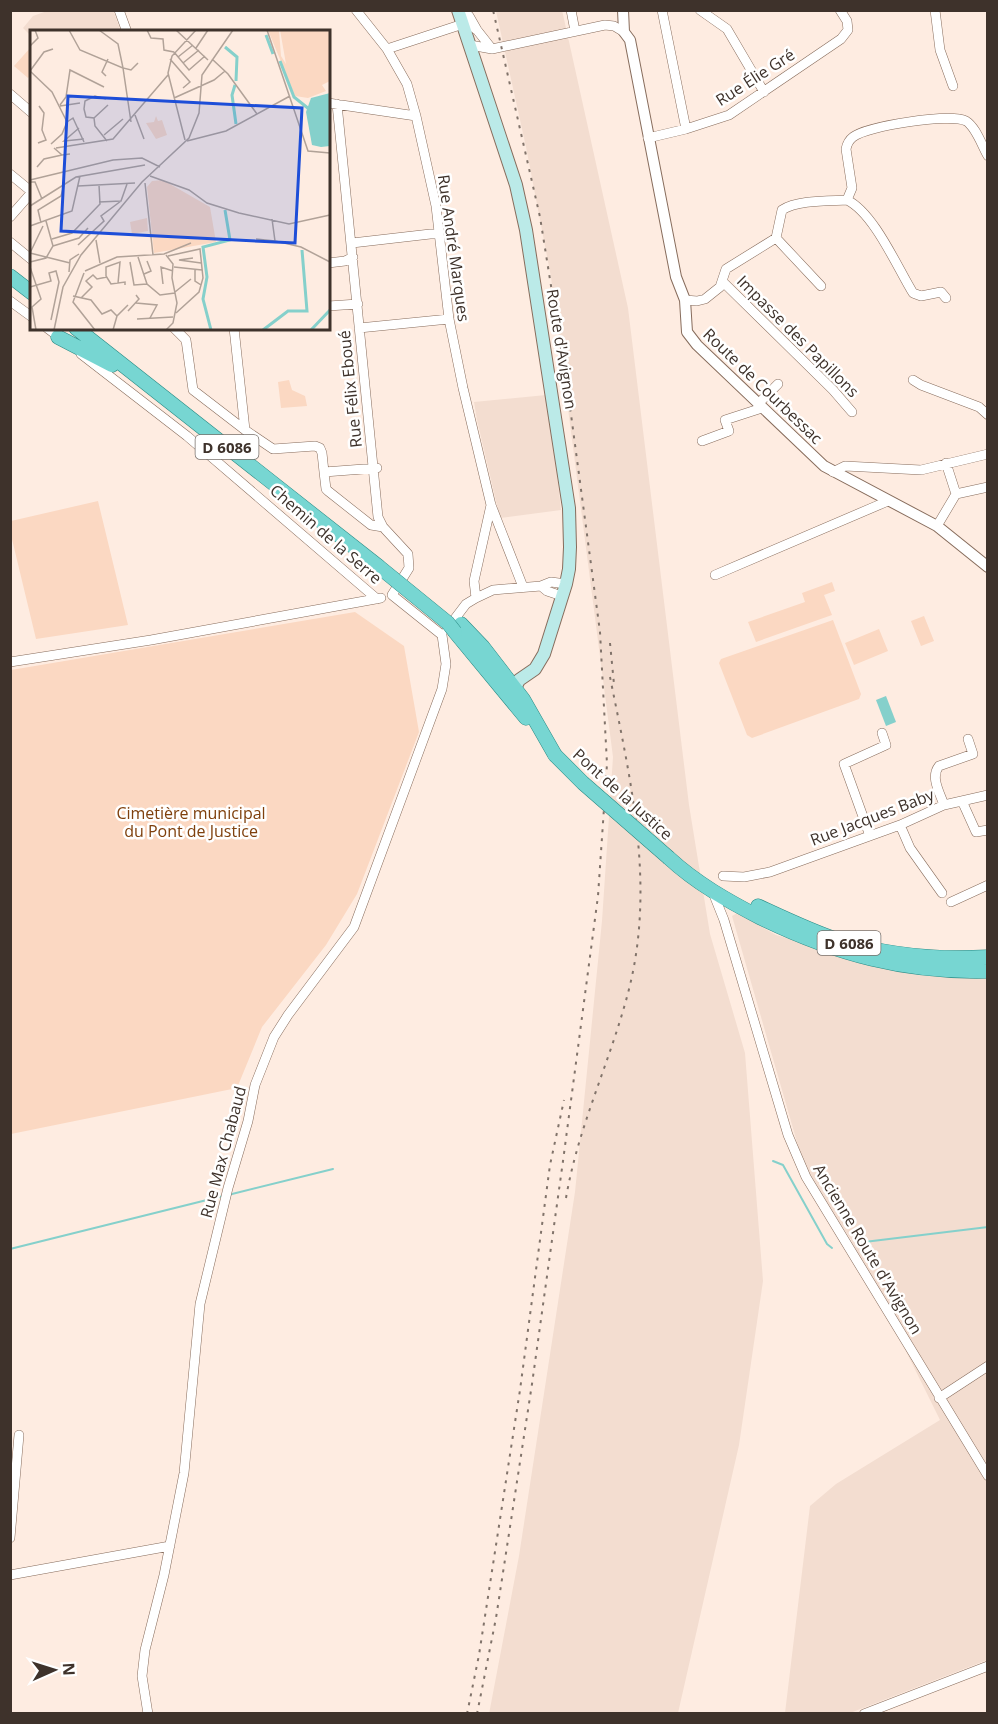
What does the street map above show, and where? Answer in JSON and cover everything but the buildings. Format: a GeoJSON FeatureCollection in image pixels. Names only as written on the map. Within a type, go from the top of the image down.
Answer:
{"type":"FeatureCollection","features":[{"type":"Feature","properties":{"kind":"main road","name":"Route d'Avignon"},"geometry":{"type":"LineString","coordinates":[[460,16],[516,185],[526,230],[570,508],[570,547],[564,590],[541,659],[535,669],[519,680],[513,694]]}},
{"type":"Feature","properties":{"kind":"main road"},"geometry":{"type":"LineString","coordinates":[[10,266],[30,281]]}},
{"type":"Feature","properties":{"kind":"main road"},"geometry":{"type":"LineString","coordinates":[[10,276],[30,291]]}},
{"type":"Feature","properties":{"kind":"main road","name":"D 6086"},"geometry":{"type":"LineString","coordinates":[[78,330],[140,380],[380,563]]}},
{"type":"Feature","properties":{"kind":"main road","name":"D 6086"},"geometry":{"type":"LineString","coordinates":[[91,330],[380,563],[453,630],[483,648],[513,694]]}},
{"type":"Feature","properties":{"kind":"main road"},"geometry":{"type":"LineString","coordinates":[[53,333],[140,380]]}},
{"type":"Feature","properties":{"kind":"main road","name":"Pont de la Justice"},"geometry":{"type":"LineString","coordinates":[[513,694],[555,755],[592,791],[669,858]]}},
{"type":"Feature","properties":{"kind":"main road","name":"D 6086"},"geometry":{"type":"LineString","coordinates":[[669,858],[685,873],[738,906],[784,929],[842,952],[927,969],[987,971]]}},
{"type":"Feature","properties":{"kind":"main road","name":"D 6086"},"geometry":{"type":"LineString","coordinates":[[669,858],[693,869],[720,889],[837,940],[925,957],[987,957]]}},
{"type":"Feature","properties":{"kind":"street"},"geometry":{"type":"LineString","coordinates":[[119,10],[126,30]]}},
{"type":"Feature","properties":{"kind":"street","name":"Rue André Marques"},"geometry":{"type":"LineString","coordinates":[[356,10],[387,49],[407,84],[416,116],[436,206],[449,319],[491,505]]}},
{"type":"Feature","properties":{"kind":"street"},"geometry":{"type":"LineString","coordinates":[[571,10],[575,32]]}},
{"type":"Feature","properties":{"kind":"street","name":"Route de Courbessac"},"geometry":{"type":"LineString","coordinates":[[623,10],[624,32],[630,40],[676,277],[685,300],[687,332],[760,406],[832,472],[937,526],[987,567]]}},
{"type":"Feature","properties":{"kind":"street"},"geometry":{"type":"LineString","coordinates":[[662,10],[686,129]]}},
{"type":"Feature","properties":{"kind":"street"},"geometry":{"type":"LineString","coordinates":[[700,10],[727,29],[764,92]]}},
{"type":"Feature","properties":{"kind":"street","name":"Rue Élie Gré"},"geometry":{"type":"LineString","coordinates":[[648,138],[729,115],[764,92],[841,39],[848,30],[847,21],[840,10]]}},
{"type":"Feature","properties":{"kind":"street"},"geometry":{"type":"LineString","coordinates":[[935,10],[940,50],[953,86]]}},
{"type":"Feature","properties":{"kind":"street"},"geometry":{"type":"LineString","coordinates":[[387,49],[460,16],[469,16],[492,49]]}},
{"type":"Feature","properties":{"kind":"street"},"geometry":{"type":"LineString","coordinates":[[470,45],[492,49],[605,24],[624,32]]}},
{"type":"Feature","properties":{"kind":"street"},"geometry":{"type":"LineString","coordinates":[[10,94],[30,111]]}},
{"type":"Feature","properties":{"kind":"street"},"geometry":{"type":"LineString","coordinates":[[333,104],[416,116]]}},
{"type":"Feature","properties":{"kind":"street","name":"Rue Félix Eboué"},"geometry":{"type":"LineString","coordinates":[[333,104],[353,257],[378,517],[383,527]]}},
{"type":"Feature","properties":{"kind":"street"},"geometry":{"type":"LineString","coordinates":[[847,200],[852,188],[847,144],[853,137],[867,130],[910,122],[958,118],[971,125],[987,156]]}},
{"type":"Feature","properties":{"kind":"street"},"geometry":{"type":"LineString","coordinates":[[10,174],[30,190]]}},
{"type":"Feature","properties":{"kind":"street"},"geometry":{"type":"LineString","coordinates":[[10,217],[30,194]]}},
{"type":"Feature","properties":{"kind":"street"},"geometry":{"type":"LineString","coordinates":[[685,300],[705,299],[720,287],[726,268],[776,238],[782,210],[786,207],[813,202],[847,200],[860,209],[890,251],[913,293],[921,296],[942,292],[946,298]]}},
{"type":"Feature","properties":{"kind":"street"},"geometry":{"type":"LineString","coordinates":[[351,243],[439,233]]}},
{"type":"Feature","properties":{"kind":"street"},"geometry":{"type":"LineString","coordinates":[[776,238],[821,286]]}},
{"type":"Feature","properties":{"kind":"street"},"geometry":{"type":"LineString","coordinates":[[10,242],[30,258]]}},
{"type":"Feature","properties":{"kind":"street"},"geometry":{"type":"LineString","coordinates":[[330,263],[345,261],[353,257]]}},
{"type":"Feature","properties":{"kind":"street","name":"Impasse des Papillons"},"geometry":{"type":"LineString","coordinates":[[722,281],[852,411]]}},
{"type":"Feature","properties":{"kind":"street"},"geometry":{"type":"LineString","coordinates":[[10,301],[30,316]]}},
{"type":"Feature","properties":{"kind":"street"},"geometry":{"type":"LineString","coordinates":[[330,306],[357,304]]}},
{"type":"Feature","properties":{"kind":"street"},"geometry":{"type":"LineString","coordinates":[[359,328],[449,319]]}},
{"type":"Feature","properties":{"kind":"street"},"geometry":{"type":"LineString","coordinates":[[176,330],[186,340],[193,390],[273,449],[320,447],[326,489],[371,525],[383,527],[408,554],[409,568],[392,595],[377,599]]}},
{"type":"Feature","properties":{"kind":"street"},"geometry":{"type":"LineString","coordinates":[[234,330],[246,430]]}},
{"type":"Feature","properties":{"kind":"street","name":"Chemin de la Serre"},"geometry":{"type":"LineString","coordinates":[[53,333],[187,436],[377,599]]}},
{"type":"Feature","properties":{"kind":"street"},"geometry":{"type":"LineString","coordinates":[[913,380],[979,407],[987,415]]}},
{"type":"Feature","properties":{"kind":"street"},"geometry":{"type":"LineString","coordinates":[[702,441],[729,431],[725,420],[760,406],[778,384]]}},
{"type":"Feature","properties":{"kind":"street"},"geometry":{"type":"LineString","coordinates":[[832,472],[845,466],[921,470],[987,454]]}},
{"type":"Feature","properties":{"kind":"street"},"geometry":{"type":"LineString","coordinates":[[946,463],[956,494]]}},
{"type":"Feature","properties":{"kind":"street"},"geometry":{"type":"LineString","coordinates":[[324,472],[375,468]]}},
{"type":"Feature","properties":{"kind":"street"},"geometry":{"type":"LineString","coordinates":[[937,526],[956,494],[987,487]]}},
{"type":"Feature","properties":{"kind":"street"},"geometry":{"type":"LineString","coordinates":[[715,574],[888,501]]}},
{"type":"Feature","properties":{"kind":"street"},"geometry":{"type":"LineString","coordinates":[[491,505],[523,587]]}},
{"type":"Feature","properties":{"kind":"street"},"geometry":{"type":"LineString","coordinates":[[476,598],[474,581],[488,528],[491,505]]}},
{"type":"Feature","properties":{"kind":"street"},"geometry":{"type":"LineString","coordinates":[[488,528],[498,526]]}},
{"type":"Feature","properties":{"kind":"street"},"geometry":{"type":"LineString","coordinates":[[392,595],[453,630],[466,604],[493,590],[541,586],[551,582],[564,590]]}},
{"type":"Feature","properties":{"kind":"street","name":"Chemin de la Serre"},"geometry":{"type":"LineString","coordinates":[[10,662],[377,599]]}},
{"type":"Feature","properties":{"kind":"street","name":"Rue Max Chabaud"},"geometry":{"type":"LineString","coordinates":[[148,1713],[142,1676],[145,1650],[170,1546],[184,1473],[200,1304],[228,1189],[248,1121],[255,1085],[274,1037],[354,927],[442,689],[453,630]]}},
{"type":"Feature","properties":{"kind":"street"},"geometry":{"type":"LineString","coordinates":[[870,836],[844,764],[886,745],[882,733]]}},
{"type":"Feature","properties":{"kind":"street"},"geometry":{"type":"LineString","coordinates":[[944,805],[934,776],[936,770],[939,766],[974,754],[968,739]]}},
{"type":"Feature","properties":{"kind":"street","name":"Rue Jacques Baby"},"geometry":{"type":"LineString","coordinates":[[723,876],[744,877],[770,872],[900,825],[944,805],[987,795]]}},
{"type":"Feature","properties":{"kind":"street"},"geometry":{"type":"LineString","coordinates":[[962,801],[976,832],[987,831]]}},
{"type":"Feature","properties":{"kind":"street"},"geometry":{"type":"LineString","coordinates":[[900,825],[910,848],[942,893]]}},
{"type":"Feature","properties":{"kind":"street"},"geometry":{"type":"LineString","coordinates":[[951,902],[987,885]]}},
{"type":"Feature","properties":{"kind":"street","name":"Ancienne Route d'Avignon"},"geometry":{"type":"LineString","coordinates":[[711,890],[724,920],[788,1135],[806,1177],[987,1476]]}},
{"type":"Feature","properties":{"kind":"street"},"geometry":{"type":"LineString","coordinates":[[724,920],[731,909],[738,906]]}},
{"type":"Feature","properties":{"kind":"street"},"geometry":{"type":"LineString","coordinates":[[939,1398],[987,1366]]}},
{"type":"Feature","properties":{"kind":"street"},"geometry":{"type":"LineString","coordinates":[[10,1538],[19,1435]]}},
{"type":"Feature","properties":{"kind":"street"},"geometry":{"type":"LineString","coordinates":[[10,1575],[170,1546]]}},
{"type":"Feature","properties":{"kind":"street"},"geometry":{"type":"LineString","coordinates":[[864,1713],[987,1666]]}},
{"type":"Feature","properties":{"kind":"shaded area"},"geometry":{"type":"Polygon","coordinates":[[[113,10],[120,29],[30,30],[30,35],[23,28],[33,16],[47,11],[113,10]]]}},
{"type":"Feature","properties":{"kind":"shaded area"},"geometry":{"type":"Polygon","coordinates":[[[562,10],[628,308],[689,805],[710,934],[745,1053],[763,1281],[739,1445],[678,1713],[489,1714],[519,1556],[575,1192],[602,921],[613,757],[551,277],[526,147],[496,11],[562,10]]]}},
{"type":"Feature","properties":{"kind":"shaded area"},"geometry":{"type":"Polygon","coordinates":[[[546,395],[561,510],[500,518],[474,402],[546,395]]]}},
{"type":"Feature","properties":{"kind":"shaded area"},"geometry":{"type":"Polygon","coordinates":[[[737,913],[776,935],[916,975],[987,979],[987,1660],[850,1713],[785,1713],[810,1506],[836,1484],[940,1420],[850,1238],[807,1177],[732,916],[737,913]]]}},
{"type":"Feature","properties":{"kind":"green space"},"geometry":{"type":"Polygon","coordinates":[[[30,48],[30,75],[28,78],[14,66],[30,48]]]}},
{"type":"Feature","properties":{"kind":"green space"},"geometry":{"type":"Polygon","coordinates":[[[289,380],[292,390],[305,396],[307,406],[281,408],[278,382],[289,380]]]}},
{"type":"Feature","properties":{"kind":"green space"},"geometry":{"type":"Polygon","coordinates":[[[98,501],[128,625],[36,639],[11,535],[11,521],[98,501]]]}},
{"type":"Feature","properties":{"kind":"green space"},"geometry":{"type":"Polygon","coordinates":[[[832,582],[835,591],[824,595],[832,615],[756,642],[748,622],[805,602],[802,593],[832,582]]]}},
{"type":"Feature","properties":{"kind":"green space","name":"Cimetière municipal du Pont de Justice"},"geometry":{"type":"Polygon","coordinates":[[[355,612],[404,646],[419,732],[357,894],[326,945],[262,1027],[237,1088],[11,1134],[11,670],[355,612]]]}},
{"type":"Feature","properties":{"kind":"green space"},"geometry":{"type":"Polygon","coordinates":[[[924,616],[934,641],[921,646],[911,621],[924,616]]]}},
{"type":"Feature","properties":{"kind":"green space"},"geometry":{"type":"Polygon","coordinates":[[[833,620],[861,694],[859,699],[752,738],[747,735],[719,663],[721,659],[833,620]]]}},
{"type":"Feature","properties":{"kind":"green space"},"geometry":{"type":"Polygon","coordinates":[[[879,629],[888,651],[854,665],[845,643],[879,629]]]}},
{"type":"Feature","properties":{"kind":"water"},"geometry":{"type":"Polygon","coordinates":[[[886,696],[896,722],[886,726],[876,700],[886,696]]]}},
{"type":"Feature","properties":{"kind":"waterway"},"geometry":{"type":"LineString","coordinates":[[773,1161],[783,1165],[827,1244],[832,1248]]}},
{"type":"Feature","properties":{"kind":"waterway"},"geometry":{"type":"LineString","coordinates":[[228,1195],[333,1169]]}},
{"type":"Feature","properties":{"kind":"waterway"},"geometry":{"type":"LineString","coordinates":[[10,1249],[223,1196]]}},
{"type":"Feature","properties":{"kind":"waterway"},"geometry":{"type":"LineString","coordinates":[[856,1243],[988,1227]]}},
{"type":"Feature","properties":{"kind":"railway"},"geometry":{"type":"LineString","coordinates":[[477,1714],[496,1618],[563,1161],[598,896],[607,764],[600,632],[568,392],[540,217],[493,10]]}},
{"type":"Feature","properties":{"kind":"railway"},"geometry":{"type":"LineString","coordinates":[[610,643],[614,684]]}},
{"type":"Feature","properties":{"kind":"railway"},"geometry":{"type":"LineString","coordinates":[[566,1198],[578,1146],[628,993],[636,953],[640,914],[640,874],[632,795],[610,677]]}},
{"type":"Feature","properties":{"kind":"railway"},"geometry":{"type":"LineString","coordinates":[[467,1714],[479,1655],[520,1390],[550,1165],[564,1100]]}}]}
